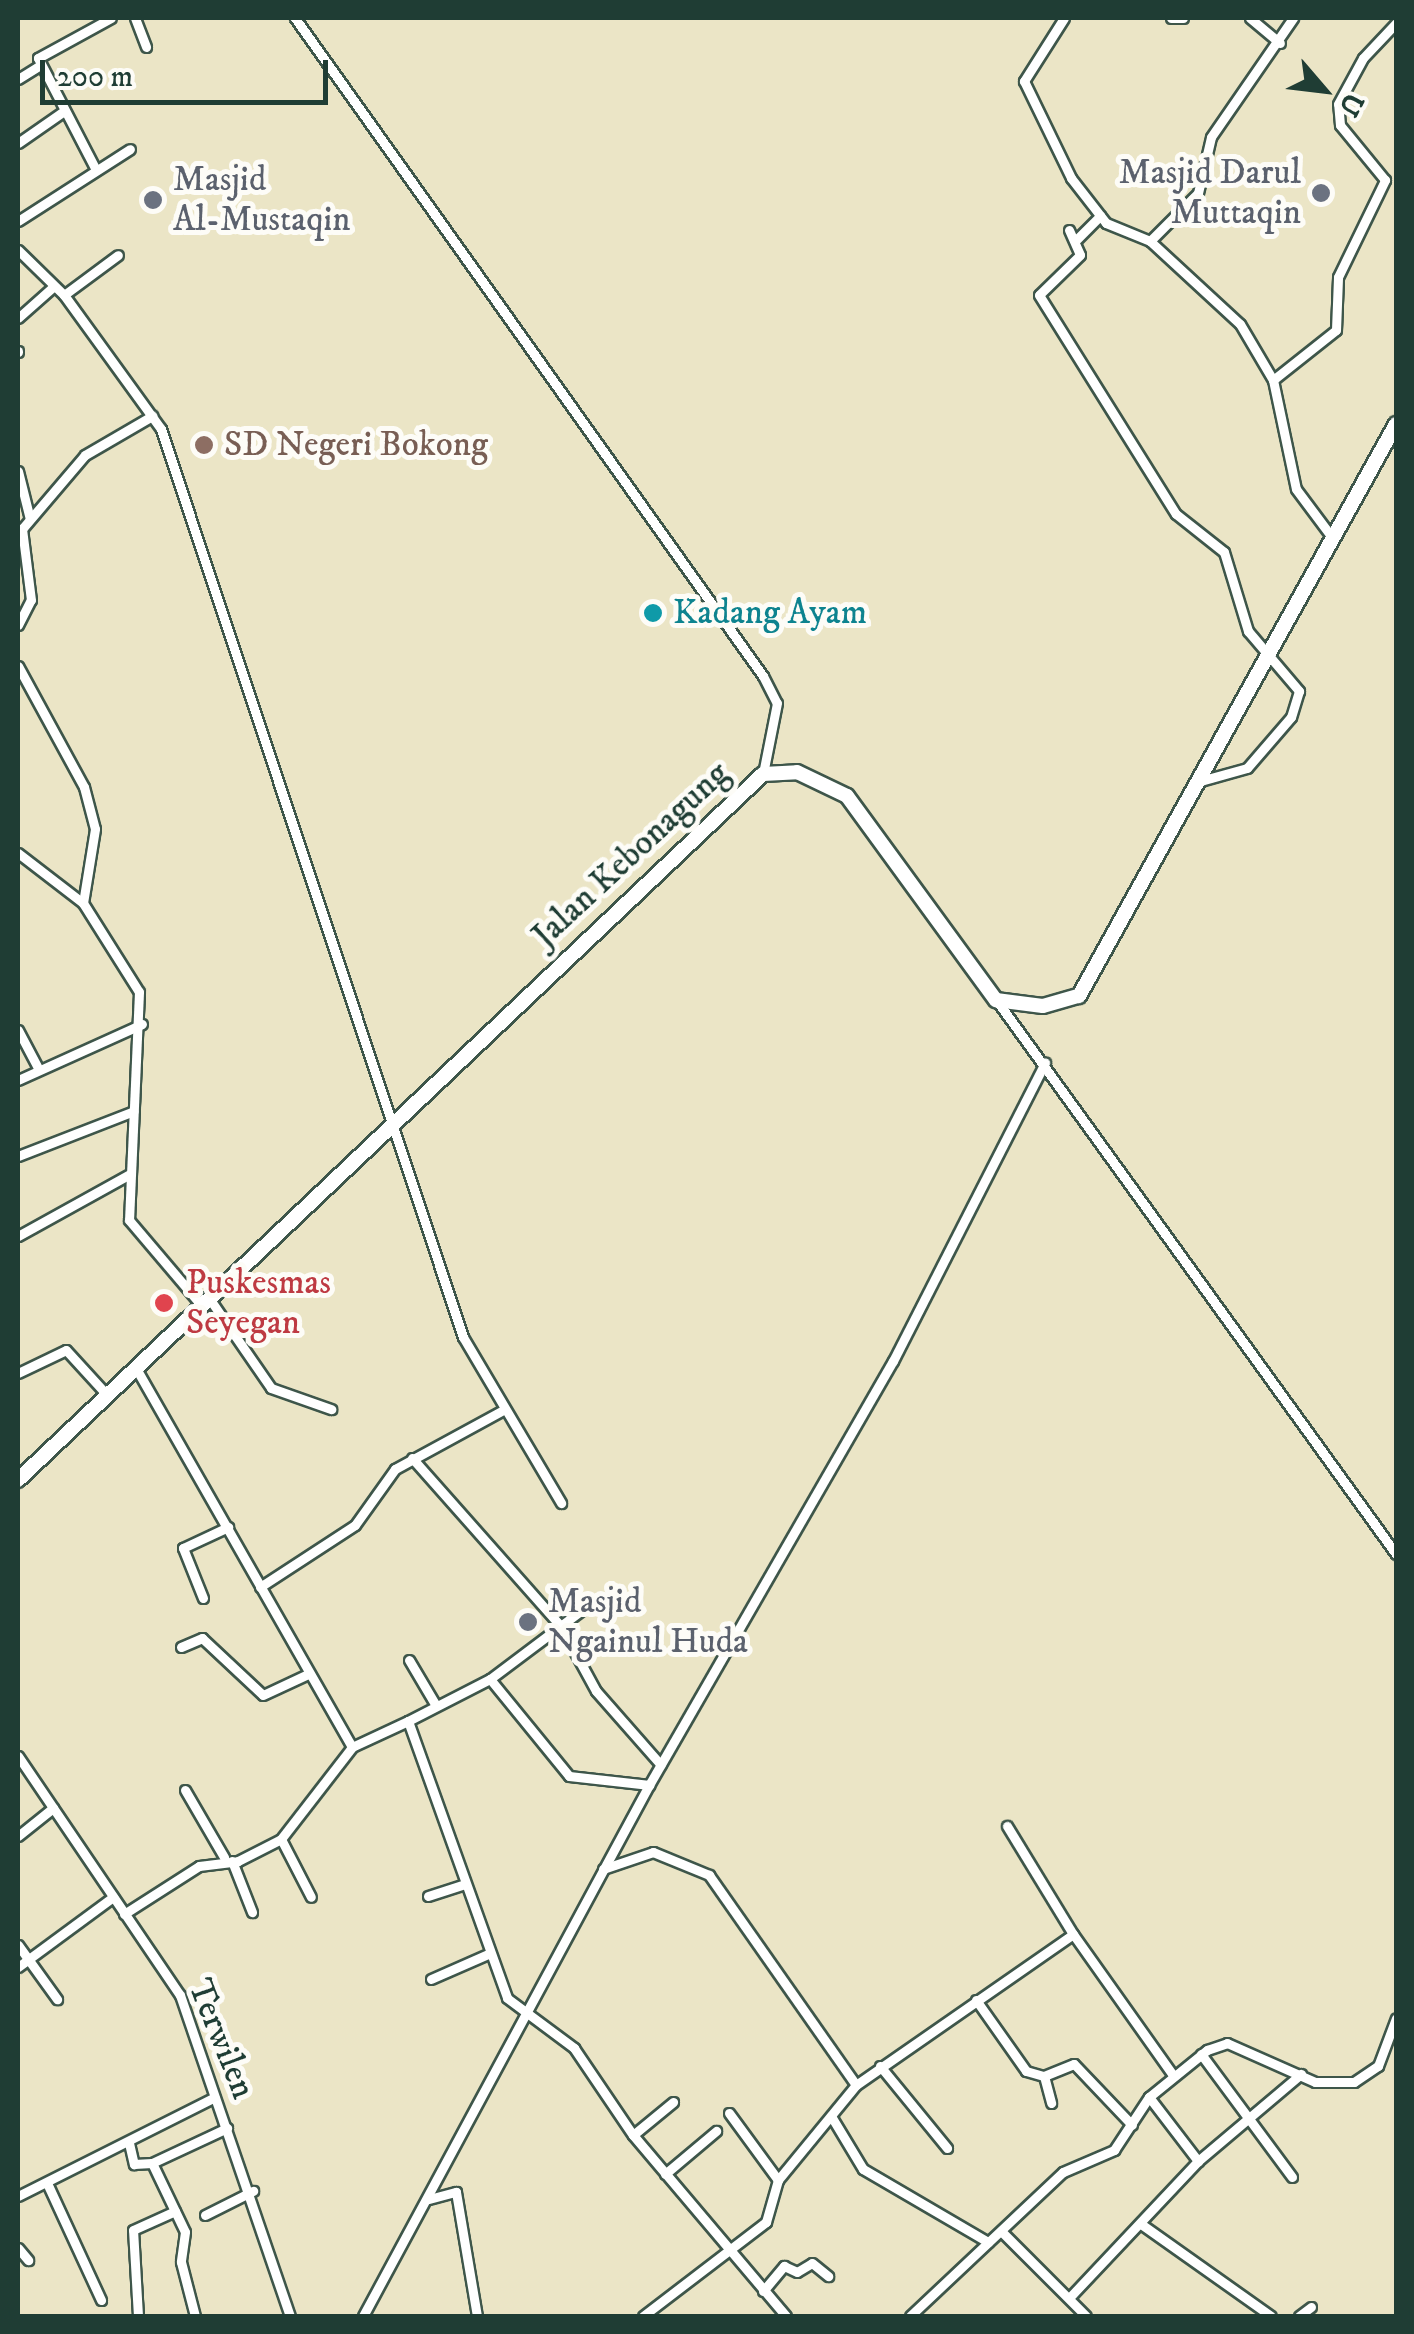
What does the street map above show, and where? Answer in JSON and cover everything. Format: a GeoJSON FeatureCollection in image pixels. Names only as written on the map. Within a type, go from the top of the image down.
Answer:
{"type":"FeatureCollection","features":[{"type":"Feature","properties":{"kind":"main road"},"geometry":{"type":"LineString","coordinates":[[996,1000],[1043,1006],[1085,991],[1331,536],[1396,424]]}},
{"type":"Feature","properties":{"kind":"main road","name":"Jalan Kebonagung"},"geometry":{"type":"LineString","coordinates":[[18,1480],[763,774],[798,772],[847,796],[996,1000]]}},
{"type":"Feature","properties":{"kind":"street"},"geometry":{"type":"LineString","coordinates":[[96,168],[40,65],[41,52],[112,18]]}},
{"type":"Feature","properties":{"kind":"street"},"geometry":{"type":"LineString","coordinates":[[135,18],[146,47]]}},
{"type":"Feature","properties":{"kind":"street"},"geometry":{"type":"LineString","coordinates":[[296,18],[763,676],[777,703],[763,774]]}},
{"type":"Feature","properties":{"kind":"street"},"geometry":{"type":"LineString","coordinates":[[1064,18],[1024,81],[1100,216],[1150,241],[1240,324],[1274,380],[1296,490],[1331,536]]}},
{"type":"Feature","properties":{"kind":"street"},"geometry":{"type":"LineString","coordinates":[[1171,18],[1182,18]]}},
{"type":"Feature","properties":{"kind":"street"},"geometry":{"type":"LineString","coordinates":[[1250,18],[1280,44]]}},
{"type":"Feature","properties":{"kind":"street"},"geometry":{"type":"LineString","coordinates":[[1150,241],[1198,193],[1211,137],[1280,44],[1293,18]]}},
{"type":"Feature","properties":{"kind":"street"},"geometry":{"type":"LineString","coordinates":[[1274,380],[1336,330],[1345,256],[1385,180],[1336,112],[1352,73],[1396,23]]}},
{"type":"Feature","properties":{"kind":"street"},"geometry":{"type":"LineString","coordinates":[[18,79],[40,65]]}},
{"type":"Feature","properties":{"kind":"street"},"geometry":{"type":"LineString","coordinates":[[18,144],[64,110]]}},
{"type":"Feature","properties":{"kind":"street"},"geometry":{"type":"LineString","coordinates":[[18,221],[130,149]]}},
{"type":"Feature","properties":{"kind":"street"},"geometry":{"type":"LineString","coordinates":[[1077,239],[1100,216]]}},
{"type":"Feature","properties":{"kind":"street"},"geometry":{"type":"LineString","coordinates":[[1069,230],[1077,239],[1080,255],[1040,295],[1187,529],[1224,552],[1248,631],[1293,677],[1299,703],[1244,770],[1200,781]]}},
{"type":"Feature","properties":{"kind":"street"},"geometry":{"type":"LineString","coordinates":[[18,250],[64,296],[152,416],[394,1122],[463,1336],[561,1503]]}},
{"type":"Feature","properties":{"kind":"street"},"geometry":{"type":"LineString","coordinates":[[64,296],[118,255]]}},
{"type":"Feature","properties":{"kind":"street"},"geometry":{"type":"LineString","coordinates":[[18,318],[54,286]]}},
{"type":"Feature","properties":{"kind":"street"},"geometry":{"type":"LineString","coordinates":[[18,625],[31,600],[18,548],[30,519],[85,456],[152,416]]}},
{"type":"Feature","properties":{"kind":"street"},"geometry":{"type":"LineString","coordinates":[[18,471],[30,519]]}},
{"type":"Feature","properties":{"kind":"street"},"geometry":{"type":"LineString","coordinates":[[18,666],[84,787],[95,829],[84,903]]}},
{"type":"Feature","properties":{"kind":"street"},"geometry":{"type":"LineString","coordinates":[[18,853],[31,869],[84,903],[136,984],[142,1024],[130,1174],[133,1228],[205,1302],[271,1388],[331,1409]]}},
{"type":"Feature","properties":{"kind":"street"},"geometry":{"type":"LineString","coordinates":[[18,878],[31,869]]}},
{"type":"Feature","properties":{"kind":"street"},"geometry":{"type":"LineString","coordinates":[[996,1000],[1396,1554]]}},
{"type":"Feature","properties":{"kind":"street"},"geometry":{"type":"LineString","coordinates":[[18,1080],[37,1066],[142,1024]]}},
{"type":"Feature","properties":{"kind":"street"},"geometry":{"type":"LineString","coordinates":[[18,1030],[37,1066]]}},
{"type":"Feature","properties":{"kind":"street"},"geometry":{"type":"LineString","coordinates":[[363,2316],[531,2012],[603,1869],[893,1361],[1045,1063]]}},
{"type":"Feature","properties":{"kind":"street"},"geometry":{"type":"LineString","coordinates":[[18,1156],[134,1112]]}},
{"type":"Feature","properties":{"kind":"street"},"geometry":{"type":"LineString","coordinates":[[18,1236],[130,1174]]}},
{"type":"Feature","properties":{"kind":"street"},"geometry":{"type":"LineString","coordinates":[[18,1373],[66,1350],[108,1396]]}},
{"type":"Feature","properties":{"kind":"street"},"geometry":{"type":"LineString","coordinates":[[137,1370],[352,1747]]}},
{"type":"Feature","properties":{"kind":"street"},"geometry":{"type":"LineString","coordinates":[[260,1588],[355,1524],[378,1486],[412,1458],[503,1410]]}},
{"type":"Feature","properties":{"kind":"street"},"geometry":{"type":"LineString","coordinates":[[412,1458],[560,1625],[596,1691],[661,1766]]}},
{"type":"Feature","properties":{"kind":"street"},"geometry":{"type":"LineString","coordinates":[[203,1598],[182,1548],[228,1527]]}},
{"type":"Feature","properties":{"kind":"street"},"geometry":{"type":"LineString","coordinates":[[124,1914],[228,1859],[280,1839],[352,1747],[490,1679],[594,1601],[602,1607]]}},
{"type":"Feature","properties":{"kind":"street"},"geometry":{"type":"LineString","coordinates":[[180,1647],[202,1638],[263,1696],[308,1674]]}},
{"type":"Feature","properties":{"kind":"street"},"geometry":{"type":"LineString","coordinates":[[410,1660],[435,1704]]}},
{"type":"Feature","properties":{"kind":"street"},"geometry":{"type":"LineString","coordinates":[[490,1679],[569,1776],[650,1785]]}},
{"type":"Feature","properties":{"kind":"street"},"geometry":{"type":"LineString","coordinates":[[408,1722],[488,1954],[507,1998],[531,2012],[574,2048],[633,2135],[786,2316]]}},
{"type":"Feature","properties":{"kind":"street","name":"Terwilen"},"geometry":{"type":"LineString","coordinates":[[18,1756],[180,1996],[253,2191],[290,2316]]}},
{"type":"Feature","properties":{"kind":"street"},"geometry":{"type":"LineString","coordinates":[[184,1790],[228,1859],[252,1912]]}},
{"type":"Feature","properties":{"kind":"street"},"geometry":{"type":"LineString","coordinates":[[18,1836],[53,1808]]}},
{"type":"Feature","properties":{"kind":"street"},"geometry":{"type":"LineString","coordinates":[[1006,1826],[1073,1934],[1174,2075]]}},
{"type":"Feature","properties":{"kind":"street"},"geometry":{"type":"LineString","coordinates":[[280,1839],[310,1898]]}},
{"type":"Feature","properties":{"kind":"street"},"geometry":{"type":"LineString","coordinates":[[603,1869],[653,1852],[709,1875],[856,2085]]}},
{"type":"Feature","properties":{"kind":"street"},"geometry":{"type":"LineString","coordinates":[[428,1896],[466,1884]]}},
{"type":"Feature","properties":{"kind":"street"},"geometry":{"type":"LineString","coordinates":[[18,1967],[112,1897]]}},
{"type":"Feature","properties":{"kind":"street"},"geometry":{"type":"LineString","coordinates":[[643,2316],[770,2217],[778,2180],[856,2085],[1073,1934]]}},
{"type":"Feature","properties":{"kind":"street"},"geometry":{"type":"LineString","coordinates":[[18,1945],[58,1999]]}},
{"type":"Feature","properties":{"kind":"street"},"geometry":{"type":"LineString","coordinates":[[430,1979],[488,1954]]}},
{"type":"Feature","properties":{"kind":"street"},"geometry":{"type":"LineString","coordinates":[[976,2000],[1020,2066],[1044,2076],[1078,2061],[1132,2124]]}},
{"type":"Feature","properties":{"kind":"street"},"geometry":{"type":"LineString","coordinates":[[910,2316],[1063,2172],[1114,2150],[1149,2096],[1201,2054],[1227,2042],[1302,2074],[1364,2080],[1396,2018]]}},
{"type":"Feature","properties":{"kind":"street"},"geometry":{"type":"LineString","coordinates":[[1201,2054],[1292,2178]]}},
{"type":"Feature","properties":{"kind":"street"},"geometry":{"type":"LineString","coordinates":[[880,2066],[947,2148]]}},
{"type":"Feature","properties":{"kind":"street"},"geometry":{"type":"LineString","coordinates":[[1068,2298],[1198,2161],[1253,2120],[1302,2074]]}},
{"type":"Feature","properties":{"kind":"street"},"geometry":{"type":"LineString","coordinates":[[1044,2076],[1051,2103]]}},
{"type":"Feature","properties":{"kind":"street"},"geometry":{"type":"LineString","coordinates":[[1149,2096],[1198,2161]]}},
{"type":"Feature","properties":{"kind":"street"},"geometry":{"type":"LineString","coordinates":[[18,2196],[215,2097]]}},
{"type":"Feature","properties":{"kind":"street"},"geometry":{"type":"LineString","coordinates":[[633,2135],[673,2102]]}},
{"type":"Feature","properties":{"kind":"street"},"geometry":{"type":"LineString","coordinates":[[729,2114],[778,2180]]}},
{"type":"Feature","properties":{"kind":"street"},"geometry":{"type":"LineString","coordinates":[[830,2116],[863,2168],[988,2242]]}},
{"type":"Feature","properties":{"kind":"street"},"geometry":{"type":"LineString","coordinates":[[128,2144],[134,2164],[152,2163],[227,2128]]}},
{"type":"Feature","properties":{"kind":"street"},"geometry":{"type":"LineString","coordinates":[[665,2174],[716,2131]]}},
{"type":"Feature","properties":{"kind":"street"},"geometry":{"type":"LineString","coordinates":[[152,2163],[175,2211],[195,2316]]}},
{"type":"Feature","properties":{"kind":"street"},"geometry":{"type":"LineString","coordinates":[[47,2182],[101,2300]]}},
{"type":"Feature","properties":{"kind":"street"},"geometry":{"type":"LineString","coordinates":[[205,2216],[253,2191]]}},
{"type":"Feature","properties":{"kind":"street"},"geometry":{"type":"LineString","coordinates":[[429,2199],[456,2192],[476,2316]]}},
{"type":"Feature","properties":{"kind":"street"},"geometry":{"type":"LineString","coordinates":[[138,2316],[133,2230],[175,2211]]}},
{"type":"Feature","properties":{"kind":"street"},"geometry":{"type":"LineString","coordinates":[[1140,2224],[1272,2316]]}},
{"type":"Feature","properties":{"kind":"street"},"geometry":{"type":"LineString","coordinates":[[1001,2232],[1086,2316]]}},
{"type":"Feature","properties":{"kind":"street"},"geometry":{"type":"LineString","coordinates":[[18,2248],[28,2260]]}},
{"type":"Feature","properties":{"kind":"street"},"geometry":{"type":"LineString","coordinates":[[764,2290],[784,2266],[796,2272],[812,2263],[828,2276]]}},
{"type":"Feature","properties":{"kind":"street"},"geometry":{"type":"LineString","coordinates":[[1299,2316],[1311,2307]]}},
{"type":"Feature","properties":{"kind":"place","name":"Masjid Darul Muttaqin"},"geometry":{"type":"Point","coordinates":[1321,193]}},
{"type":"Feature","properties":{"kind":"place","name":"Masjid Al-Mustaqin"},"geometry":{"type":"Point","coordinates":[153,200]}},
{"type":"Feature","properties":{"kind":"place","name":"SD Negeri Bokong"},"geometry":{"type":"Point","coordinates":[204,445]}},
{"type":"Feature","properties":{"kind":"place","name":"Kadang Ayam"},"geometry":{"type":"Point","coordinates":[653,613]}},
{"type":"Feature","properties":{"kind":"place","name":"Puskesmas Seyegan"},"geometry":{"type":"Point","coordinates":[164,1303]}},
{"type":"Feature","properties":{"kind":"place","name":"Masjid Ngainul Huda"},"geometry":{"type":"Point","coordinates":[528,1622]}}]}
